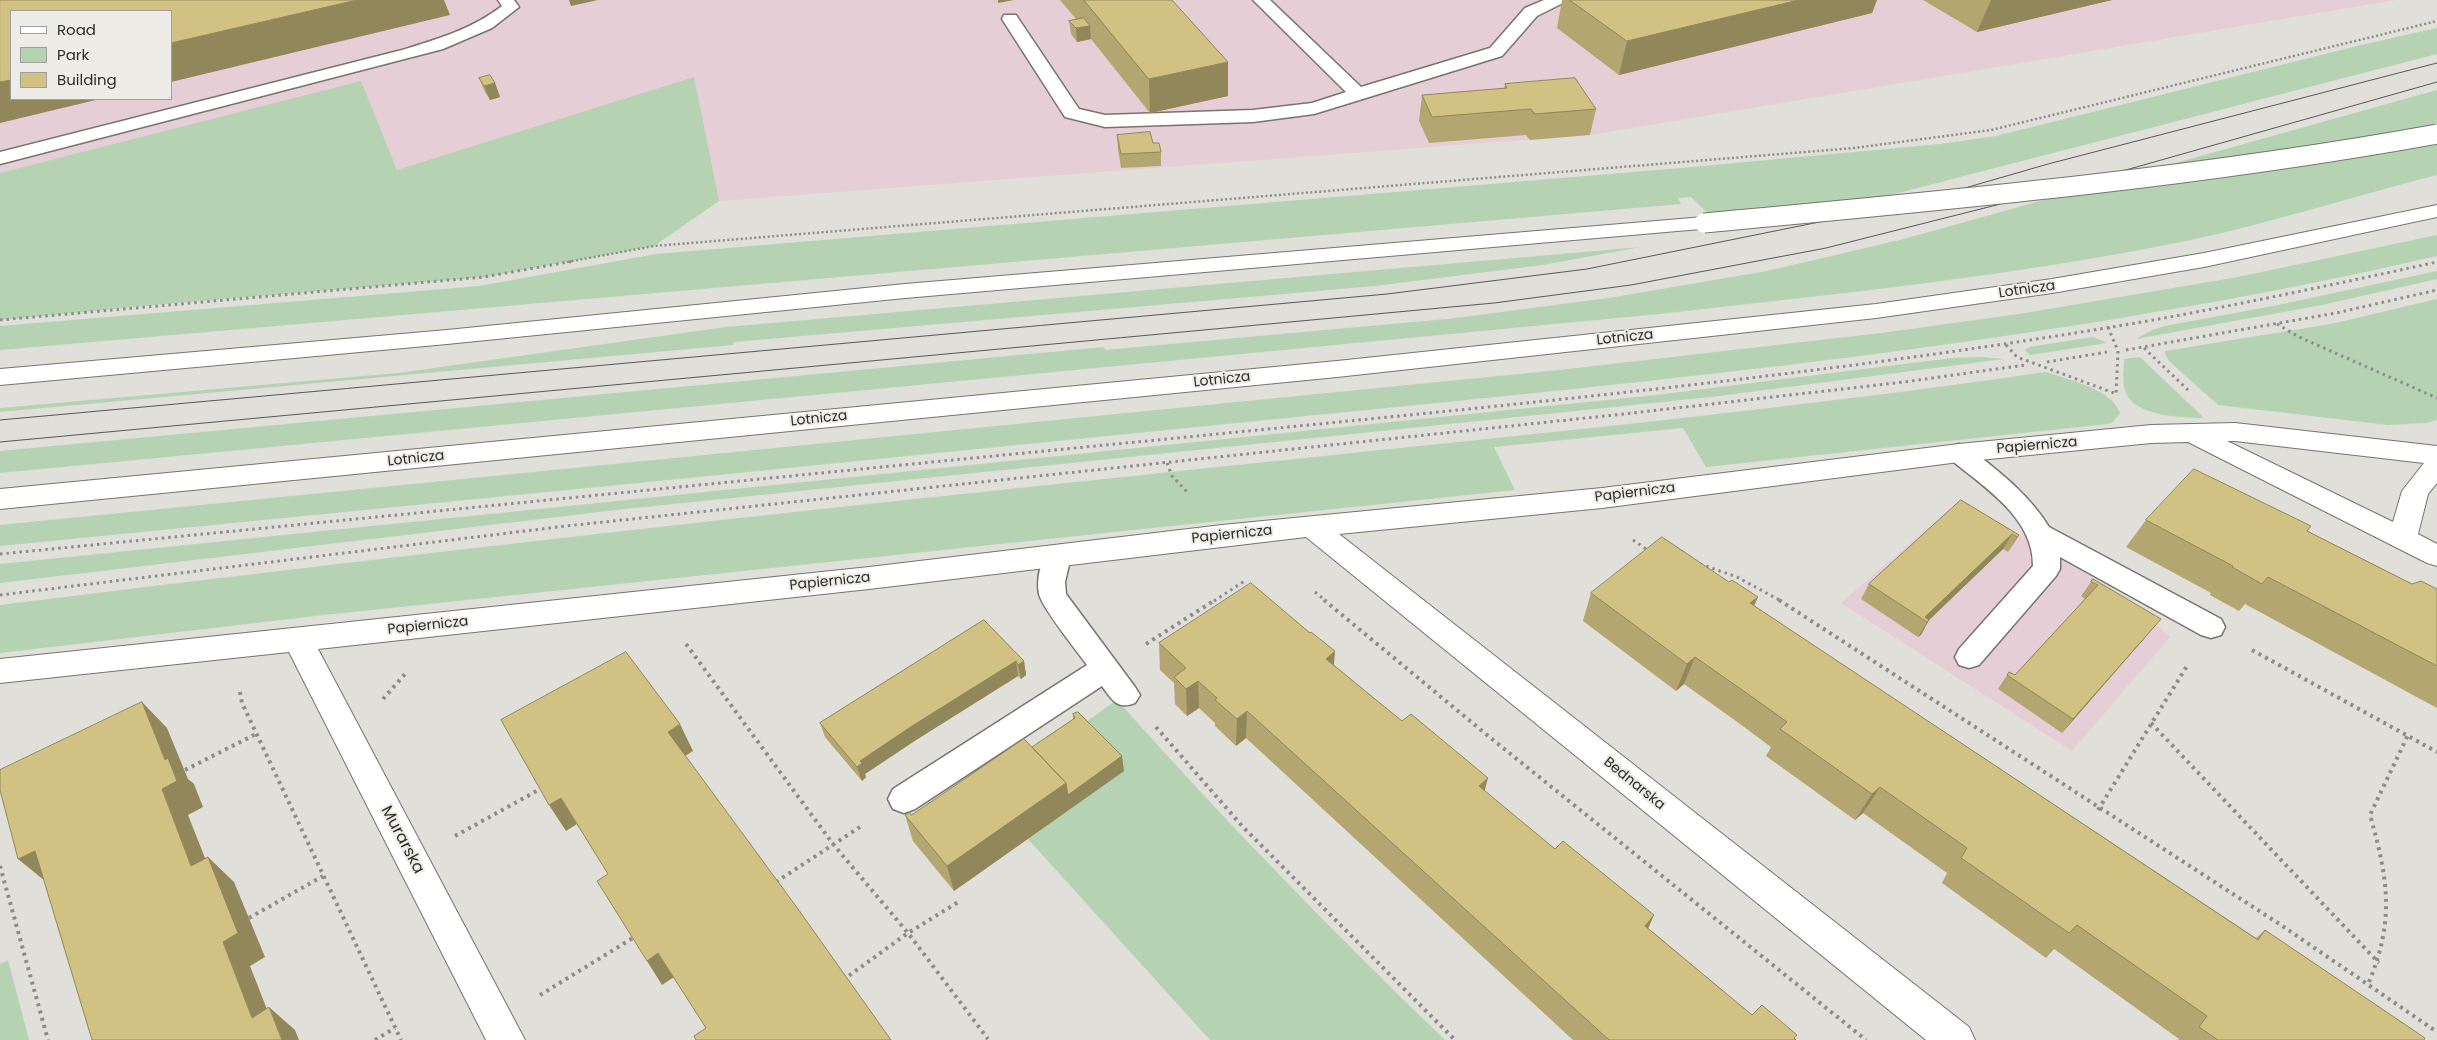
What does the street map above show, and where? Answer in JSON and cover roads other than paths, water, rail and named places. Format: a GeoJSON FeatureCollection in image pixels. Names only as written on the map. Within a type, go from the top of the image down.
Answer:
{"type":"FeatureCollection","features":[{"type":"Feature","properties":{"kind":"main road"},"geometry":{"type":"LineString","coordinates":[[0,377],[447,338],[905,291],[1704,223],[2195,174],[2297,159],[2437,134]]}},
{"type":"Feature","properties":{"kind":"main road","name":"Lotnicza"},"geometry":{"type":"LineString","coordinates":[[0,499],[1337,369],[1876,311],[2052,286],[2204,260],[2437,212]]}},
{"type":"Feature","properties":{"kind":"main road"},"geometry":{"type":"LineString","coordinates":[[2191,432],[2221,449],[2437,556]]}},
{"type":"Feature","properties":{"kind":"main road","name":"Papiernicza"},"geometry":{"type":"LineString","coordinates":[[0,671],[1058,556],[1222,535],[1602,498],[1959,453],[2151,434],[2235,432],[2437,455]]}},
{"type":"Feature","properties":{"kind":"main road"},"geometry":{"type":"LineString","coordinates":[[2403,539],[2415,490],[2437,465]]}},
{"type":"Feature","properties":{"kind":"main road","name":"Bednarska"},"geometry":{"type":"LineString","coordinates":[[1312,527],[1956,1040]]}},
{"type":"Feature","properties":{"kind":"main road","name":"Murarska"},"geometry":{"type":"LineString","coordinates":[[298,640],[506,1040]]}},
{"type":"Feature","properties":{"kind":"lane"},"geometry":{"type":"LineString","coordinates":[[0,158],[399,56],[460,38],[493,22],[511,7],[506,0]]}},
{"type":"Feature","properties":{"kind":"lane"},"geometry":{"type":"LineString","coordinates":[[1262,0],[1358,94]]}},
{"type":"Feature","properties":{"kind":"lane"},"geometry":{"type":"LineString","coordinates":[[1010,20],[1072,113],[1105,121],[1253,116],[1314,108],[1496,52],[1531,12],[1557,0]]}},
{"type":"Feature","properties":{"kind":"lane"},"geometry":{"type":"LineString","coordinates":[[1959,453],[2018,503],[2040,534],[2049,556],[2046,570],[1969,657]]}},
{"type":"Feature","properties":{"kind":"lane"},"geometry":{"type":"LineString","coordinates":[[2040,534],[2211,628]]}},
{"type":"Feature","properties":{"kind":"lane"},"geometry":{"type":"LineString","coordinates":[[1058,556],[1051,582],[1053,596],[1125,694]]}},
{"type":"Feature","properties":{"kind":"lane"},"geometry":{"type":"LineString","coordinates":[[904,799],[1105,669]]}},
{"type":"Feature","properties":{"kind":"tram line"},"geometry":{"type":"LineString","coordinates":[[0,420],[1387,294],[1587,269],[1849,216],[1951,192],[2048,164],[2437,63]]}},
{"type":"Feature","properties":{"kind":"tram line"},"geometry":{"type":"LineString","coordinates":[[0,442],[1494,303],[1631,285],[1826,248],[2048,192],[2437,82]]}}]}
